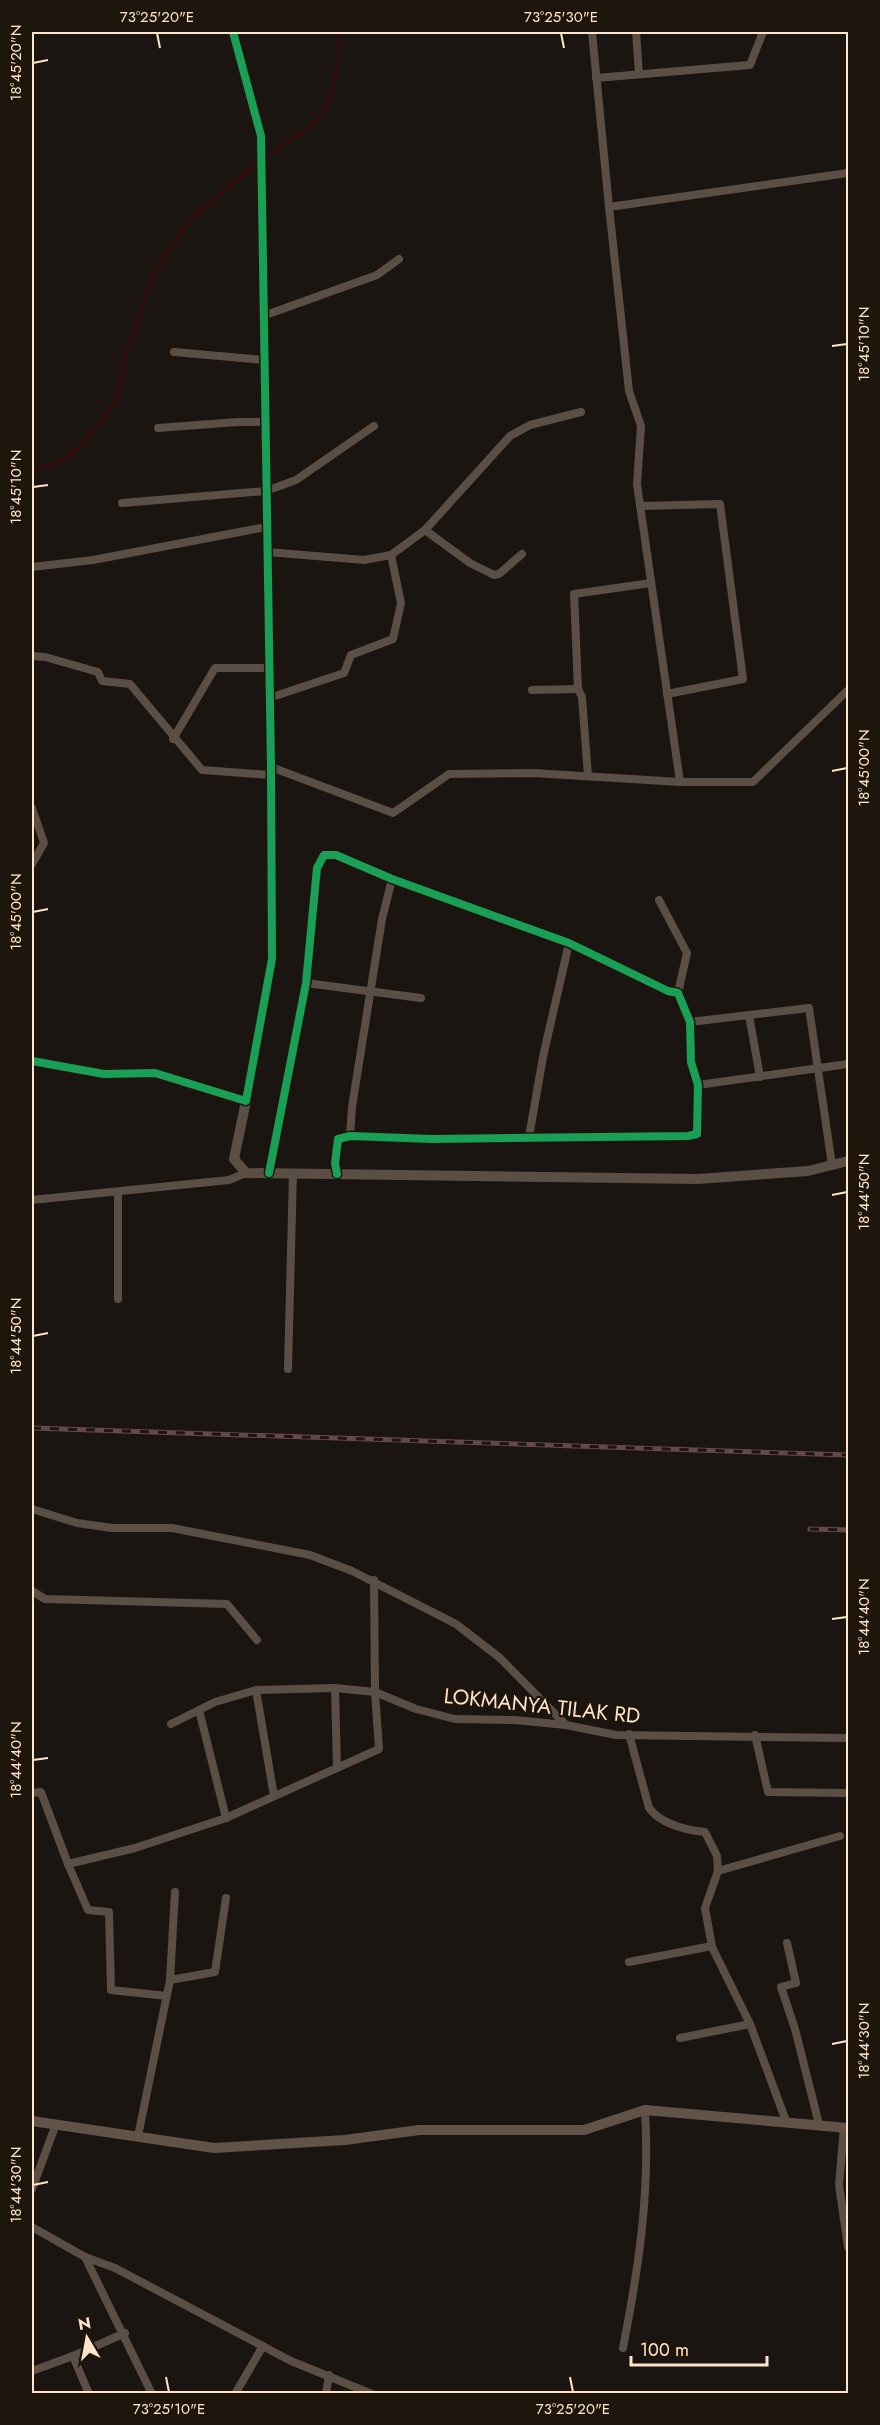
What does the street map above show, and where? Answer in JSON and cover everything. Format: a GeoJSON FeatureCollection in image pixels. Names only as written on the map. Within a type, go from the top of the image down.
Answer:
{"type":"FeatureCollection","features":[{"type":"Feature","properties":{"kind":"main road"},"geometry":{"type":"LineString","coordinates":[[32,2121],[214,2148],[345,2140],[419,2130],[584,2130],[645,2110],[846,2128]]}},
{"type":"Feature","properties":{"kind":"street"},"geometry":{"type":"LineString","coordinates":[[232,32],[261,136],[271,771],[272,959],[234,1159],[246,1173]]}},
{"type":"Feature","properties":{"kind":"street"},"geometry":{"type":"LineString","coordinates":[[592,32],[629,391],[641,426],[637,484],[680,782]]}},
{"type":"Feature","properties":{"kind":"street"},"geometry":{"type":"LineString","coordinates":[[636,32],[639,74]]}},
{"type":"Feature","properties":{"kind":"street"},"geometry":{"type":"LineString","coordinates":[[596,78],[750,65],[763,32]]}},
{"type":"Feature","properties":{"kind":"street"},"geometry":{"type":"LineString","coordinates":[[609,207],[849,173]]}},
{"type":"Feature","properties":{"kind":"street"},"geometry":{"type":"LineString","coordinates":[[263,316],[377,275],[399,259]]}},
{"type":"Feature","properties":{"kind":"street"},"geometry":{"type":"LineString","coordinates":[[174,352],[264,360]]}},
{"type":"Feature","properties":{"kind":"street"},"geometry":{"type":"LineString","coordinates":[[267,552],[364,560],[391,555],[425,530],[510,436],[530,425],[581,412]]}},
{"type":"Feature","properties":{"kind":"street"},"geometry":{"type":"LineString","coordinates":[[158,428],[265,422]]}},
{"type":"Feature","properties":{"kind":"street"},"geometry":{"type":"LineString","coordinates":[[122,502],[266,490],[296,480],[374,426]]}},
{"type":"Feature","properties":{"kind":"street"},"geometry":{"type":"LineString","coordinates":[[640,506],[720,504],[743,679],[668,694]]}},
{"type":"Feature","properties":{"kind":"street"},"geometry":{"type":"LineString","coordinates":[[32,567],[93,560],[266,527]]}},
{"type":"Feature","properties":{"kind":"street"},"geometry":{"type":"LineString","coordinates":[[425,530],[470,563],[494,575],[499,574],[522,554]]}},
{"type":"Feature","properties":{"kind":"street"},"geometry":{"type":"LineString","coordinates":[[269,698],[344,673],[351,655],[393,639],[401,603],[391,555]]}},
{"type":"Feature","properties":{"kind":"street"},"geometry":{"type":"LineString","coordinates":[[588,776],[582,697],[579,689],[574,594],[651,583]]}},
{"type":"Feature","properties":{"kind":"street"},"geometry":{"type":"LineString","coordinates":[[32,656],[45,657],[98,672],[102,681],[130,684],[202,770],[271,771],[393,813],[449,774],[533,773],[680,782],[753,782],[849,690]]}},
{"type":"Feature","properties":{"kind":"street"},"geometry":{"type":"LineString","coordinates":[[174,739],[215,668],[269,668]]}},
{"type":"Feature","properties":{"kind":"street"},"geometry":{"type":"LineString","coordinates":[[532,690],[579,689]]}},
{"type":"Feature","properties":{"kind":"street"},"geometry":{"type":"LineString","coordinates":[[32,808],[45,843],[32,864]]}},
{"type":"Feature","properties":{"kind":"street"},"geometry":{"type":"LineString","coordinates":[[269,1173],[306,983],[317,868],[324,855],[336,855],[392,879],[569,943],[668,991],[678,993]]}},
{"type":"Feature","properties":{"kind":"street"},"geometry":{"type":"LineString","coordinates":[[350,1136],[358,1066],[382,919],[392,879]]}},
{"type":"Feature","properties":{"kind":"street"},"geometry":{"type":"LineString","coordinates":[[337,1174],[335,1163],[338,1139],[350,1136],[432,1139],[688,1136],[698,1134],[698,1086],[691,1062],[690,1022],[678,993],[687,953],[659,900]]}},
{"type":"Feature","properties":{"kind":"street"},"geometry":{"type":"LineString","coordinates":[[529,1137],[543,1057],[569,943]]}},
{"type":"Feature","properties":{"kind":"street"},"geometry":{"type":"LineString","coordinates":[[306,983],[421,998]]}},
{"type":"Feature","properties":{"kind":"street"},"geometry":{"type":"LineString","coordinates":[[690,1022],[809,1008],[820,1068],[832,1165]]}},
{"type":"Feature","properties":{"kind":"street"},"geometry":{"type":"LineString","coordinates":[[749,1015],[760,1077]]}},
{"type":"Feature","properties":{"kind":"street"},"geometry":{"type":"LineString","coordinates":[[32,1061],[104,1074],[155,1073],[246,1101]]}},
{"type":"Feature","properties":{"kind":"street"},"geometry":{"type":"LineString","coordinates":[[698,1086],[849,1064]]}},
{"type":"Feature","properties":{"kind":"street"},"geometry":{"type":"LineString","coordinates":[[32,1200],[229,1180],[246,1173],[698,1179],[807,1171],[849,1161]]}},
{"type":"Feature","properties":{"kind":"street"},"geometry":{"type":"LineString","coordinates":[[288,1370],[293,1173]]}},
{"type":"Feature","properties":{"kind":"street"},"geometry":{"type":"LineString","coordinates":[[118,1193],[118,1299]]}},
{"type":"Feature","properties":{"kind":"street"},"geometry":{"type":"LineString","coordinates":[[32,1509],[76,1523],[112,1528],[172,1528],[310,1555],[374,1580],[456,1624],[500,1658],[566,1725]]}},
{"type":"Feature","properties":{"kind":"street"},"geometry":{"type":"LineString","coordinates":[[68,1864],[135,1848],[226,1818],[379,1749],[375,1692],[374,1580]]}},
{"type":"Feature","properties":{"kind":"street"},"geometry":{"type":"LineString","coordinates":[[32,1591],[45,1599],[227,1604],[257,1640]]}},
{"type":"Feature","properties":{"kind":"street"},"geometry":{"type":"LineString","coordinates":[[335,1688],[337,1768]]}},
{"type":"Feature","properties":{"kind":"street","name":"LOKMANYA TILAK RD"},"geometry":{"type":"LineString","coordinates":[[171,1724],[215,1702],[256,1690],[335,1688],[375,1692],[416,1709],[455,1719],[515,1720],[629,1734],[849,1738]]}},
{"type":"Feature","properties":{"kind":"street"},"geometry":{"type":"LineString","coordinates":[[256,1690],[274,1796]]}},
{"type":"Feature","properties":{"kind":"street"},"geometry":{"type":"LineString","coordinates":[[199,1710],[226,1818]]}},
{"type":"Feature","properties":{"kind":"street"},"geometry":{"type":"LineString","coordinates":[[629,1734],[649,1808],[654,1815],[682,1829],[705,1832],[717,1856],[718,1871],[705,1908],[712,1946],[750,2024],[786,2121]]}},
{"type":"Feature","properties":{"kind":"street"},"geometry":{"type":"LineString","coordinates":[[755,1735],[768,1792],[849,1793]]}},
{"type":"Feature","properties":{"kind":"street"},"geometry":{"type":"LineString","coordinates":[[32,1793],[41,1792],[88,1910],[110,1912],[111,1989],[167,1996]]}},
{"type":"Feature","properties":{"kind":"street"},"geometry":{"type":"LineString","coordinates":[[718,1871],[840,1836]]}},
{"type":"Feature","properties":{"kind":"street"},"geometry":{"type":"LineString","coordinates":[[138,2136],[170,1980],[175,1892]]}},
{"type":"Feature","properties":{"kind":"street"},"geometry":{"type":"LineString","coordinates":[[170,1980],[215,1972],[226,1898]]}},
{"type":"Feature","properties":{"kind":"street"},"geometry":{"type":"LineString","coordinates":[[787,1943],[796,1983],[781,1987],[795,2029],[819,2124]]}},
{"type":"Feature","properties":{"kind":"street"},"geometry":{"type":"LineString","coordinates":[[629,1962],[712,1946]]}},
{"type":"Feature","properties":{"kind":"street"},"geometry":{"type":"LineString","coordinates":[[680,2038],[750,2024]]}},
{"type":"Feature","properties":{"kind":"street"},"geometry":{"type":"LineString","coordinates":[[624,2348],[646,2209],[645,2110]]}},
{"type":"Feature","properties":{"kind":"street"},"geometry":{"type":"LineString","coordinates":[[32,2188],[56,2124]]}},
{"type":"Feature","properties":{"kind":"street"},"geometry":{"type":"LineString","coordinates":[[846,2128],[839,2185],[848,2246]]}},
{"type":"Feature","properties":{"kind":"street"},"geometry":{"type":"LineString","coordinates":[[32,2227],[85,2258],[115,2268],[291,2361],[372,2394]]}},
{"type":"Feature","properties":{"kind":"street"},"geometry":{"type":"LineString","coordinates":[[85,2258],[125,2333],[152,2394]]}},
{"type":"Feature","properties":{"kind":"street"},"geometry":{"type":"LineString","coordinates":[[32,2371],[125,2333]]}},
{"type":"Feature","properties":{"kind":"street"},"geometry":{"type":"LineString","coordinates":[[235,2394],[263,2346]]}},
{"type":"Feature","properties":{"kind":"street"},"geometry":{"type":"LineString","coordinates":[[73,2356],[89,2394]]}},
{"type":"Feature","properties":{"kind":"street"},"geometry":{"type":"LineString","coordinates":[[326,2394],[329,2375]]}},
{"type":"Feature","properties":{"kind":"waterway"},"geometry":{"type":"LineString","coordinates":[[263,158],[301,133],[320,115],[331,93],[334,80],[339,32]]}},
{"type":"Feature","properties":{"kind":"waterway"},"geometry":{"type":"LineString","coordinates":[[32,471],[65,459],[80,446],[104,418],[118,394],[125,357],[154,272],[190,220],[258,162]]}},
{"type":"Feature","properties":{"kind":"railway"},"geometry":{"type":"LineString","coordinates":[[32,1428],[848,1455]]}},
{"type":"Feature","properties":{"kind":"railway"},"geometry":{"type":"LineString","coordinates":[[810,1529],[848,1530]]}},
{"type":"Feature","properties":{"kind":"cycle path"},"geometry":{"type":"LineString","coordinates":[[32,1061],[104,1074],[155,1073],[246,1101],[272,959],[271,767],[261,136],[233,32]]}},
{"type":"Feature","properties":{"kind":"cycle path"},"geometry":{"type":"LineString","coordinates":[[269,1173],[306,983],[317,868],[324,855],[336,855],[392,879],[569,943],[668,991],[678,993],[690,1022],[691,1062],[698,1085],[697,1134],[688,1136],[432,1139],[350,1136],[338,1139],[335,1163],[337,1174]]}}]}
